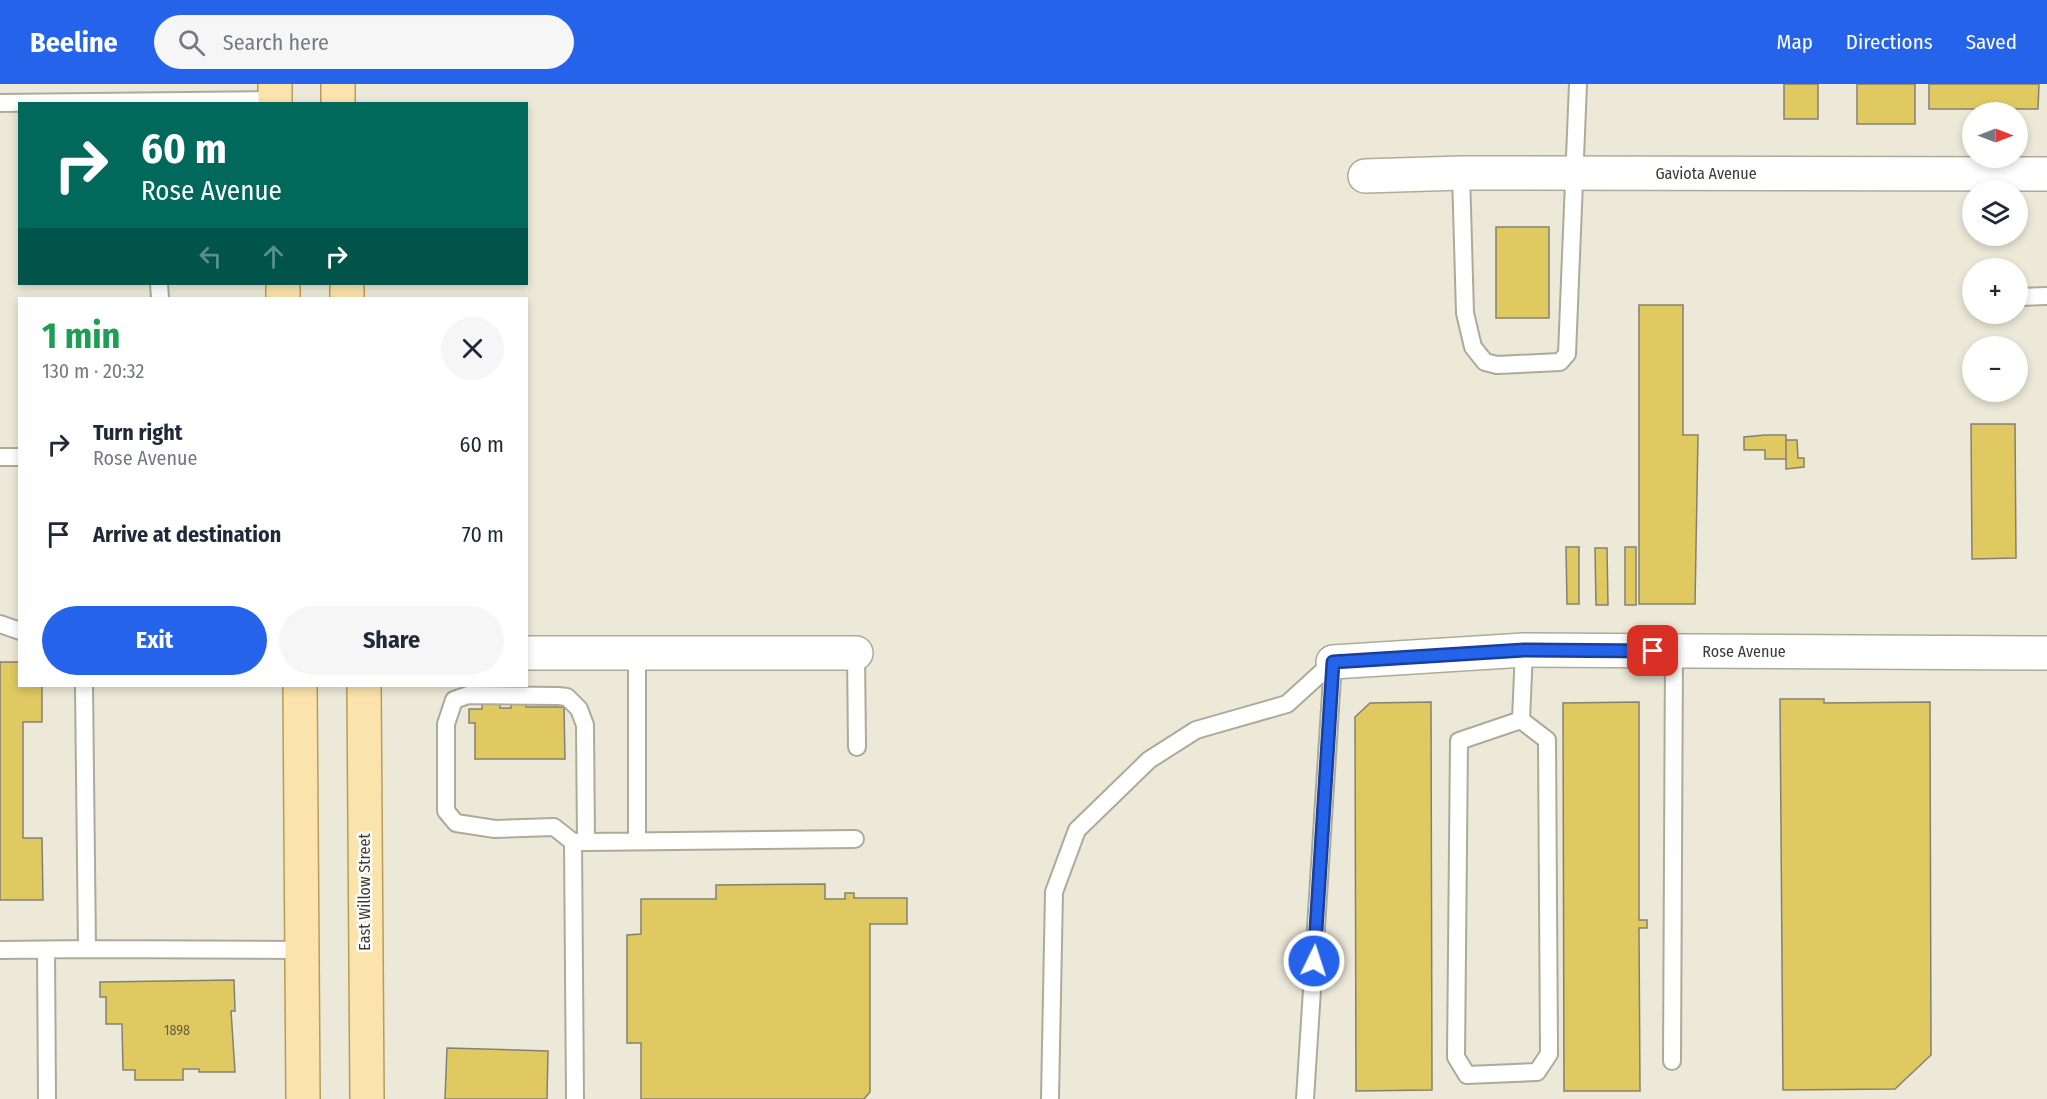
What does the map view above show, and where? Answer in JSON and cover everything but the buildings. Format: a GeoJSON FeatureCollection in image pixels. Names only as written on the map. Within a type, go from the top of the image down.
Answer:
{"type":"FeatureCollection","features":[{"type":"Feature","properties":{"kind":"main road"},"geometry":{"type":"LineString","coordinates":[[338,84],[338,102]]}},
{"type":"Feature","properties":{"kind":"main road"},"geometry":{"type":"LineString","coordinates":[[300,687],[303,1099]]}},
{"type":"Feature","properties":{"kind":"main road","name":"East Willow Street"},"geometry":{"type":"LineString","coordinates":[[364,687],[367,1099]]}},
{"type":"Feature","properties":{"kind":"street","name":"Gaviota Avenue"},"geometry":{"type":"LineString","coordinates":[[1365,176],[1461,173],[2047,174]]}},
{"type":"Feature","properties":{"kind":"street","name":"Rose Avenue"},"geometry":{"type":"LineString","coordinates":[[1333,662],[1524,650],[2047,653]]}},
{"type":"Feature","properties":{"kind":"street"},"geometry":{"type":"LineString","coordinates":[[528,653],[856,653]]}},
{"type":"Feature","properties":{"kind":"lane"},"geometry":{"type":"LineString","coordinates":[[1461,173],[1465,313],[1473,346],[1485,363],[1497,365],[1560,362],[1567,354],[1578,84]]}},
{"type":"Feature","properties":{"kind":"lane"},"geometry":{"type":"LineString","coordinates":[[158,102],[275,96]]}},
{"type":"Feature","properties":{"kind":"lane"},"geometry":{"type":"LineString","coordinates":[[0,103],[18,103]]}},
{"type":"Feature","properties":{"kind":"lane"},"geometry":{"type":"LineString","coordinates":[[2028,297],[2047,296]]}},
{"type":"Feature","properties":{"kind":"lane"},"geometry":{"type":"LineString","coordinates":[[0,457],[18,457]]}},
{"type":"Feature","properties":{"kind":"lane"},"geometry":{"type":"LineString","coordinates":[[0,624],[18,630]]}},
{"type":"Feature","properties":{"kind":"lane"},"geometry":{"type":"LineString","coordinates":[[1521,720],[1524,650]]}},
{"type":"Feature","properties":{"kind":"lane"},"geometry":{"type":"LineString","coordinates":[[1672,1060],[1674,651]]}},
{"type":"Feature","properties":{"kind":"lane"},"geometry":{"type":"LineString","coordinates":[[856,653],[857,747]]}},
{"type":"Feature","properties":{"kind":"lane"},"geometry":{"type":"LineString","coordinates":[[637,654],[637,841]]}},
{"type":"Feature","properties":{"kind":"lane"},"geometry":{"type":"LineString","coordinates":[[1050,1098],[1054,892],[1077,830],[1149,760],[1196,730],[1287,704],[1333,662]]}},
{"type":"Feature","properties":{"kind":"lane"},"geometry":{"type":"LineString","coordinates":[[1305,1099],[1333,662]]}},
{"type":"Feature","properties":{"kind":"lane"},"geometry":{"type":"LineString","coordinates":[[84,687],[87,950]]}},
{"type":"Feature","properties":{"kind":"lane"},"geometry":{"type":"LineString","coordinates":[[575,1099],[580,842],[585,725],[579,709],[567,697],[468,695],[454,700],[446,724],[446,811],[456,823],[495,829],[554,827],[580,842],[855,839]]}},
{"type":"Feature","properties":{"kind":"lane"},"geometry":{"type":"LineString","coordinates":[[1521,720],[1547,740],[1549,1054],[1537,1072],[1467,1075],[1456,1057],[1459,741],[1521,720]]}},
{"type":"Feature","properties":{"kind":"lane"},"geometry":{"type":"LineString","coordinates":[[0,950],[302,950]]}},
{"type":"Feature","properties":{"kind":"lane"},"geometry":{"type":"LineString","coordinates":[[46,950],[47,1099]]}},
{"type":"Feature","properties":{"kind":"route"},"geometry":{"type":"LineString","coordinates":[[1314,961],[1333,662],[1524,650],[1653,651]]}}]}
